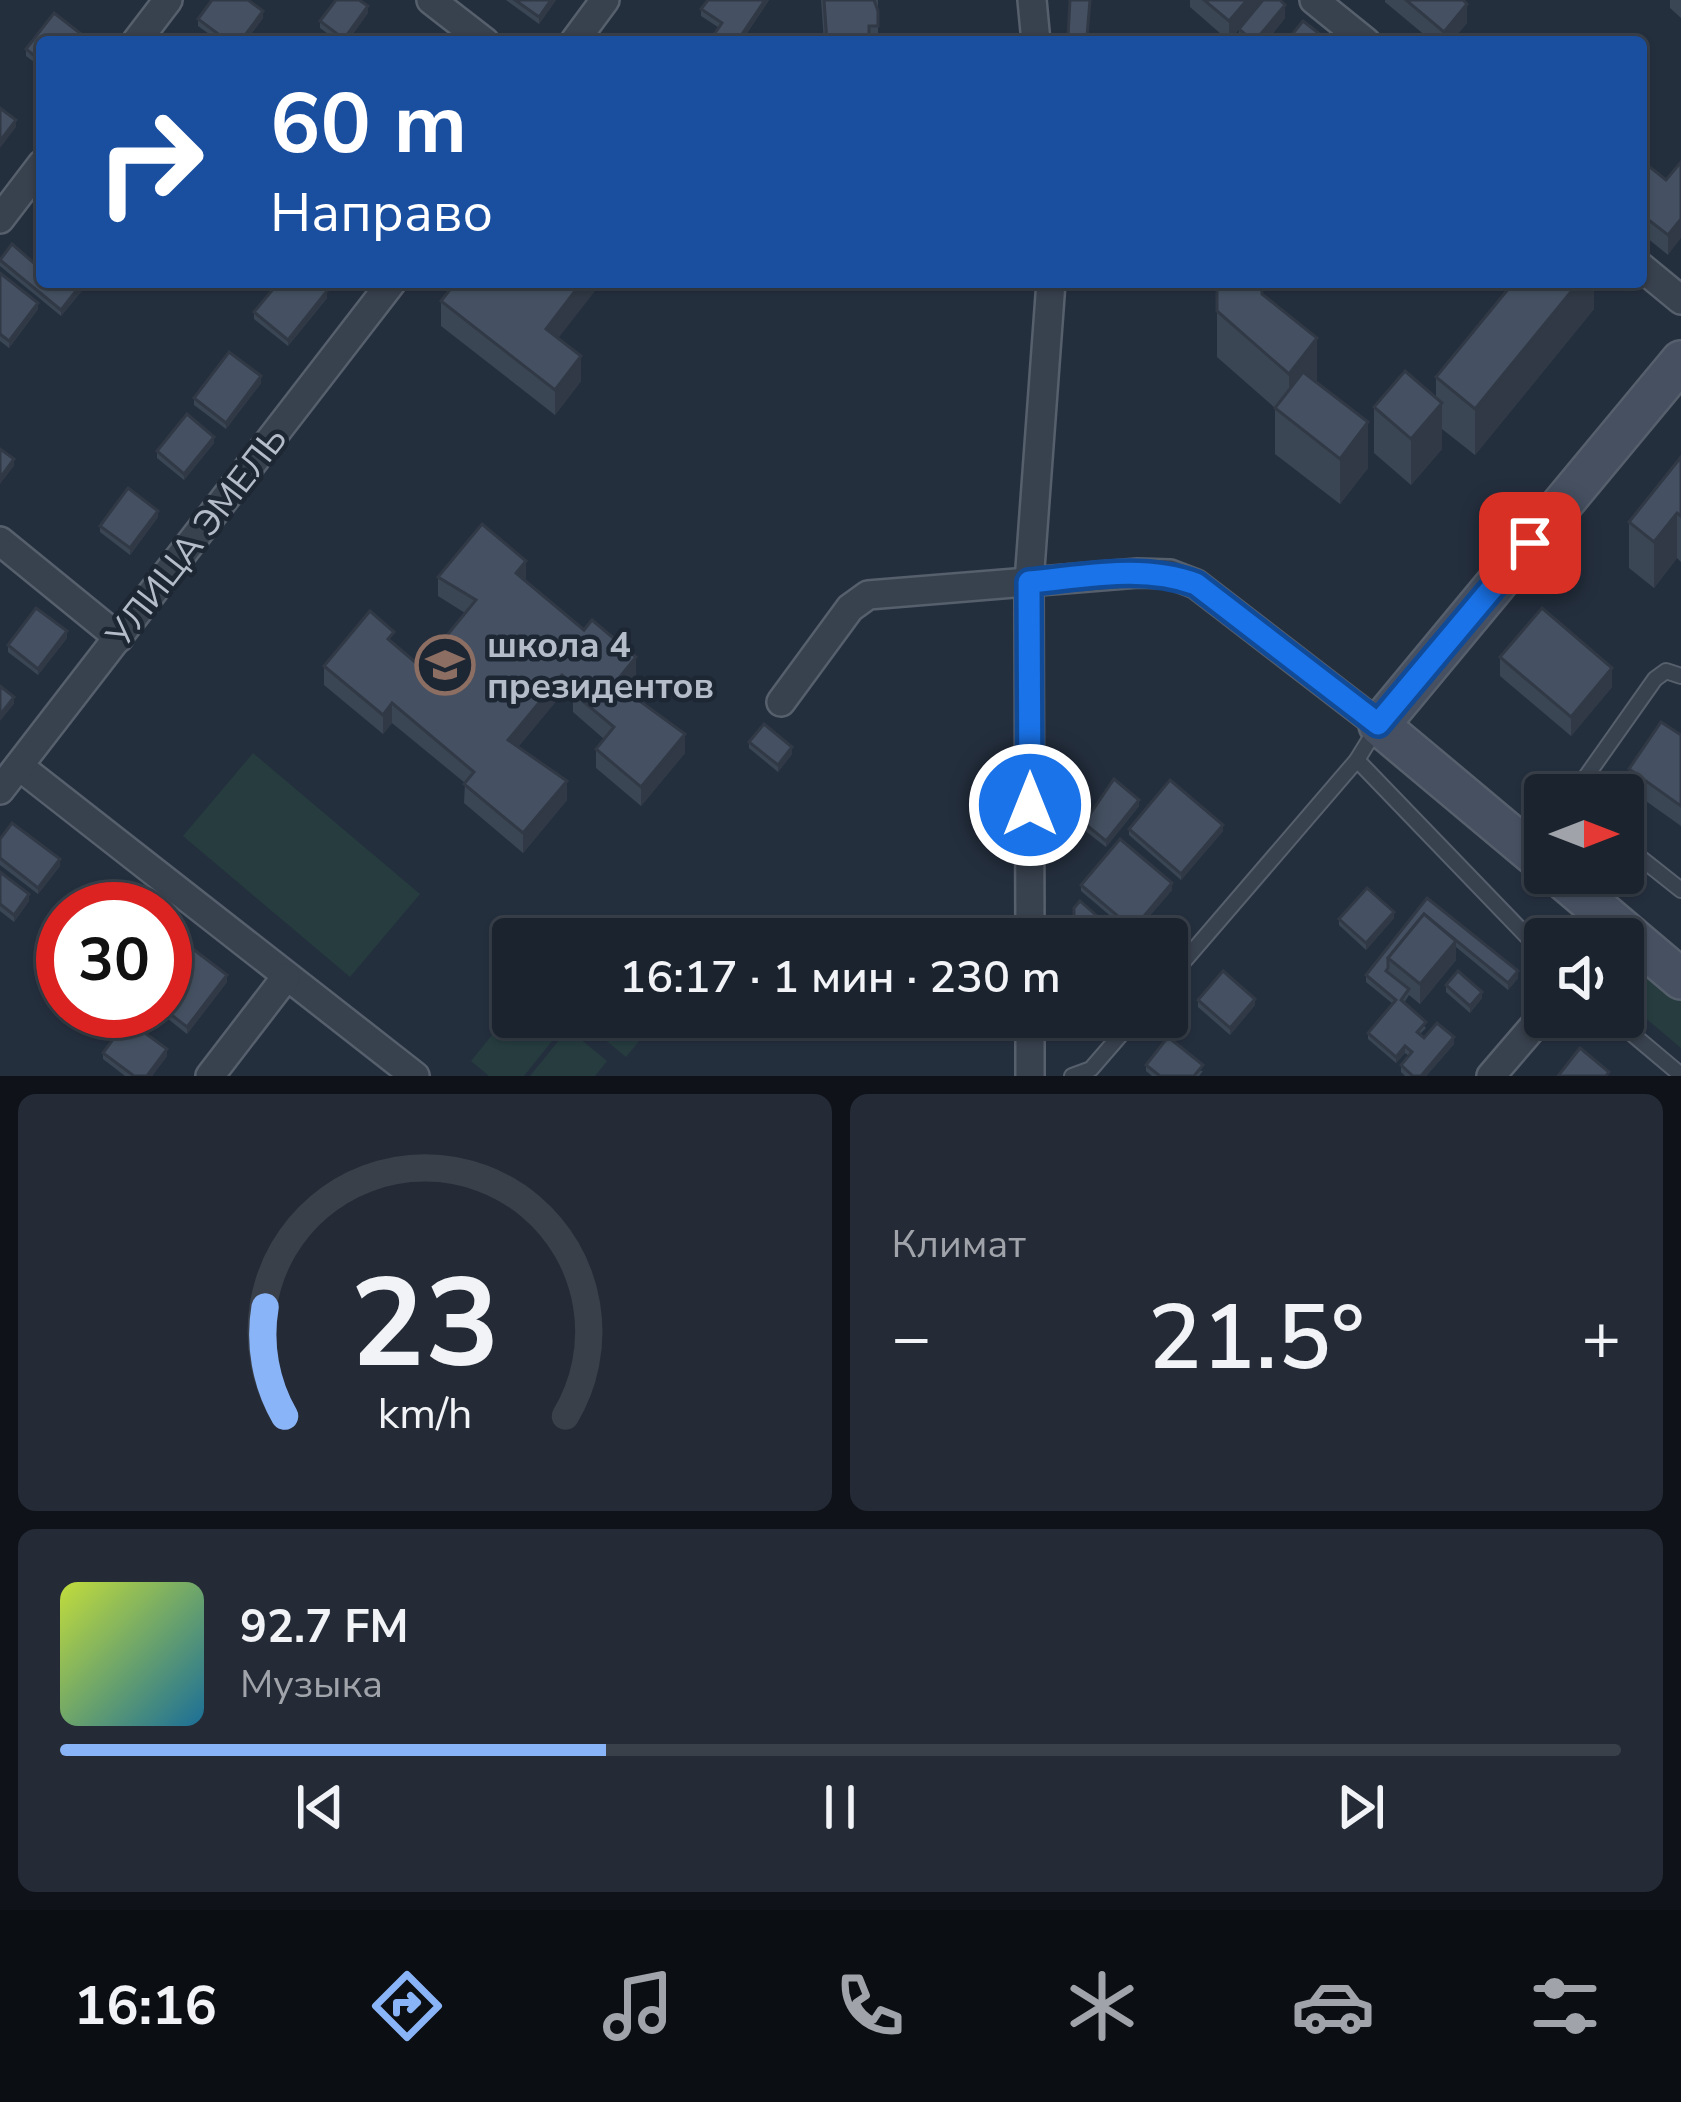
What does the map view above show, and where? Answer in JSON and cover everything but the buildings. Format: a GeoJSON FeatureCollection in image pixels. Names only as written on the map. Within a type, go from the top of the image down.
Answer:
{"type":"FeatureCollection","features":[{"type":"Feature","properties":{"kind":"main road"},"geometry":{"type":"LineString","coordinates":[[1524,842],[1378,724],[1681,361]]}},
{"type":"Feature","properties":{"kind":"main road"},"geometry":{"type":"LineString","coordinates":[[1578,894],[1601,918]]}},
{"type":"Feature","properties":{"kind":"main road"},"geometry":{"type":"LineString","coordinates":[[1644,953],[1681,979]]}},
{"type":"Feature","properties":{"kind":"street"},"geometry":{"type":"LineString","coordinates":[[141,36],[168,0]]}},
{"type":"Feature","properties":{"kind":"street"},"geometry":{"type":"LineString","coordinates":[[431,0],[477,36]]}},
{"type":"Feature","properties":{"kind":"street"},"geometry":{"type":"LineString","coordinates":[[578,36],[605,0]]}},
{"type":"Feature","properties":{"kind":"street"},"geometry":{"type":"LineString","coordinates":[[1032,0],[1035,36]]}},
{"type":"Feature","properties":{"kind":"street"},"geometry":{"type":"LineString","coordinates":[[1315,0],[1359,36]]}},
{"type":"Feature","properties":{"kind":"street"},"geometry":{"type":"LineString","coordinates":[[0,219],[36,172]]}},
{"type":"Feature","properties":{"kind":"street"},"geometry":{"type":"LineString","coordinates":[[1647,273],[1681,300]]}},
{"type":"Feature","properties":{"kind":"street","name":"УЛИЦА ЭМЕЛЬ"},"geometry":{"type":"LineString","coordinates":[[0,790],[387,288]]}},
{"type":"Feature","properties":{"kind":"street"},"geometry":{"type":"LineString","coordinates":[[1030,918],[1029,582],[1052,288]]}},
{"type":"Feature","properties":{"kind":"street"},"geometry":{"type":"LineString","coordinates":[[0,541],[118,638]]}},
{"type":"Feature","properties":{"kind":"street"},"geometry":{"type":"LineString","coordinates":[[781,702],[850,608],[868,595],[1170,574],[1196,584],[1378,724]]}},
{"type":"Feature","properties":{"kind":"street"},"geometry":{"type":"LineString","coordinates":[[19,766],[415,1076]]}},
{"type":"Feature","properties":{"kind":"street"},"geometry":{"type":"LineString","coordinates":[[210,1076],[286,977]]}},
{"type":"Feature","properties":{"kind":"street"},"geometry":{"type":"LineString","coordinates":[[1030,1038],[1030,1076]]}},
{"type":"Feature","properties":{"kind":"street"},"geometry":{"type":"LineString","coordinates":[[1491,1076],[1524,1038]]}},
{"type":"Feature","properties":{"kind":"lane"},"geometry":{"type":"LineString","coordinates":[[1589,774],[1655,679],[1666,670],[1681,676]]}},
{"type":"Feature","properties":{"kind":"lane"},"geometry":{"type":"LineString","coordinates":[[1188,957],[1357,760],[1378,724]]}},
{"type":"Feature","properties":{"kind":"lane"},"geometry":{"type":"LineString","coordinates":[[1357,760],[1524,933]]}},
{"type":"Feature","properties":{"kind":"lane"},"geometry":{"type":"LineString","coordinates":[[1644,861],[1681,890]]}},
{"type":"Feature","properties":{"kind":"lane"},"geometry":{"type":"LineString","coordinates":[[1072,1076],[1091,1069],[1118,1038]]}},
{"type":"Feature","properties":{"kind":"lane"},"geometry":{"type":"LineString","coordinates":[[1637,1038],[1681,1075]]}},
{"type":"Feature","properties":{"kind":"green space"},"geometry":{"type":"Polygon","coordinates":[[[253,753],[420,894],[350,977],[183,836],[253,753]]]}},
{"type":"Feature","properties":{"kind":"green space"},"geometry":{"type":"Polygon","coordinates":[[[1644,972],[1681,1000],[1681,1048],[1644,1017],[1644,972]]]}},
{"type":"Feature","properties":{"kind":"green space"},"geometry":{"type":"Polygon","coordinates":[[[492,1035],[554,1038],[524,1076],[489,1076],[471,1061],[492,1035]]]}},
{"type":"Feature","properties":{"kind":"green space"},"geometry":{"type":"Polygon","coordinates":[[[561,1038],[579,1038],[607,1061],[595,1076],[530,1076],[561,1038]]]}},
{"type":"Feature","properties":{"kind":"green space"},"geometry":{"type":"Polygon","coordinates":[[[603,1038],[642,1038],[626,1057],[603,1038]]]}},
{"type":"Feature","properties":{"kind":"place","name":"школа 4 президентов"},"geometry":{"type":"Point","coordinates":[445,665]}},
{"type":"Feature","properties":{"kind":"route"},"geometry":{"type":"LineString","coordinates":[[1030,805],[1029,582],[1138,573],[1170,574],[1196,584],[1256,625],[1378,724],[1530,543]]}}]}
